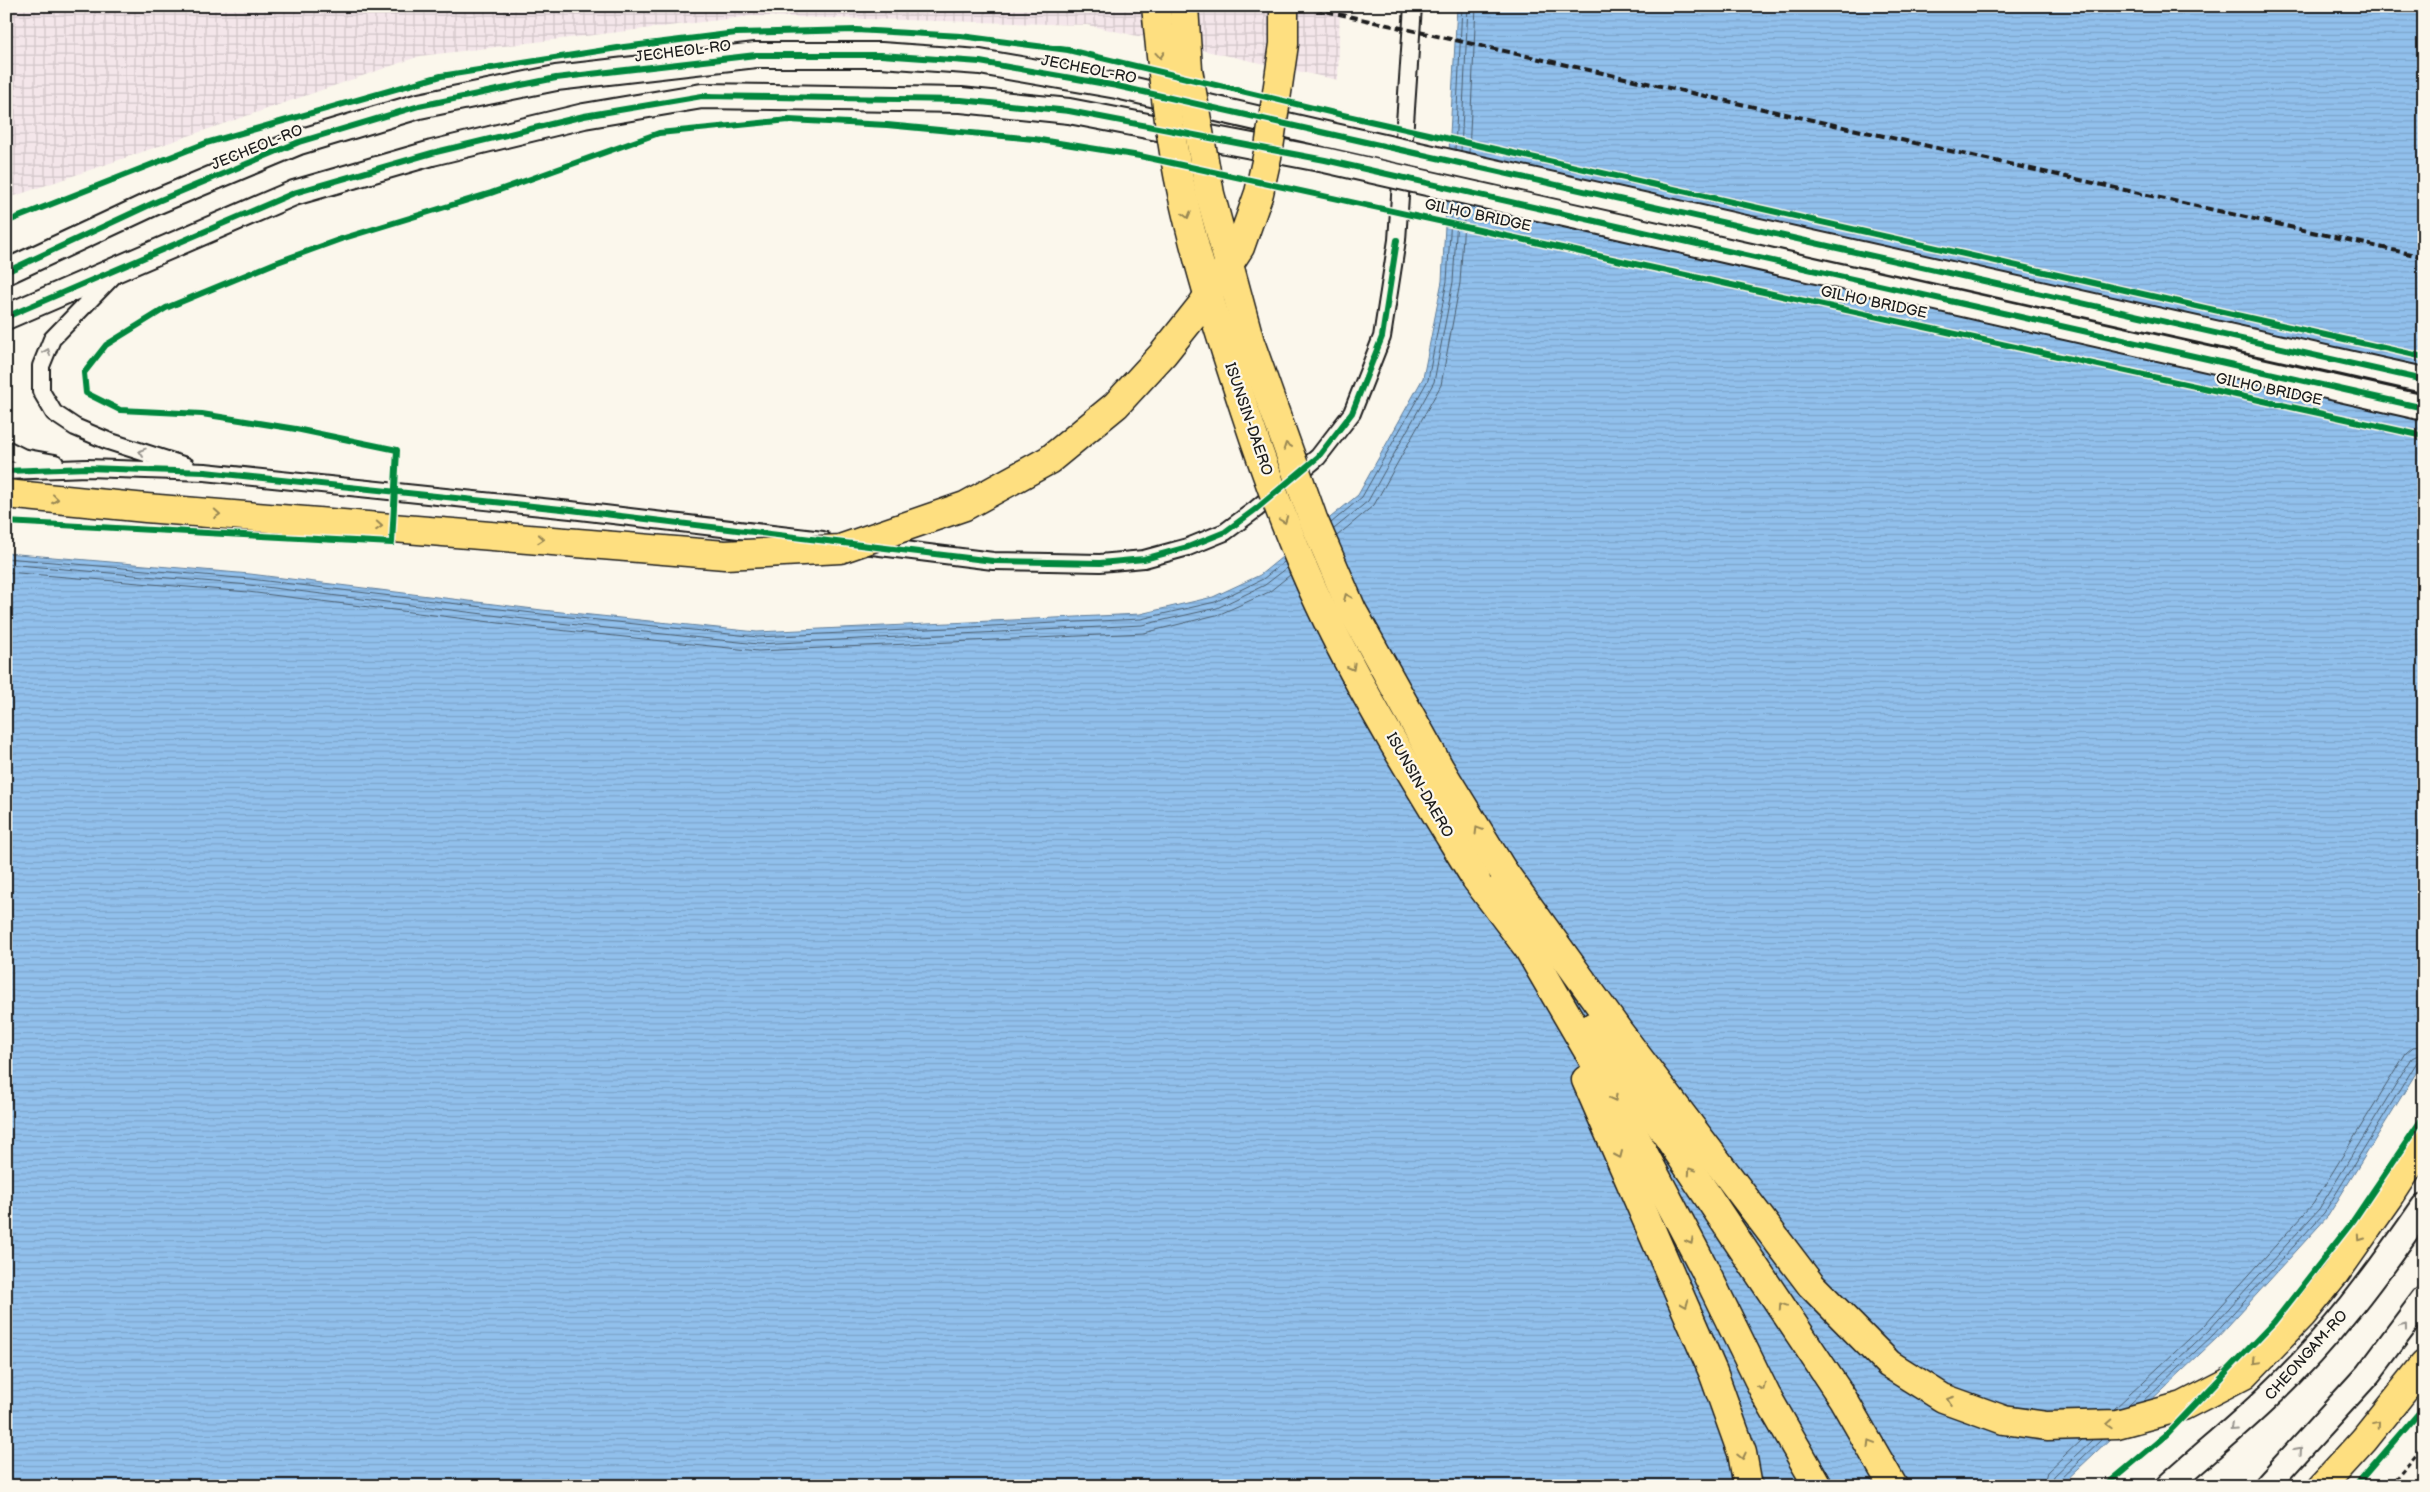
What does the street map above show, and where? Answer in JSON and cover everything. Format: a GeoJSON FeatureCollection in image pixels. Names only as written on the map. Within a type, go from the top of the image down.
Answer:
{"type":"FeatureCollection","features":[{"type":"Feature","properties":{"kind":"highway","name":"ISUNSIN-DAERO"},"geometry":{"type":"LineString","coordinates":[[1156,6],[1163,85],[1183,197],[1208,293],[1260,457],[1298,555],[1334,634],[1416,782],[1476,880]]}},
{"type":"Feature","properties":{"kind":"highway","name":"ISUNSIN-DAERO"},"geometry":{"type":"LineString","coordinates":[[1184,6],[1188,70],[1210,194],[1250,342],[1313,519],[1352,610],[1439,767],[1503,871]]}},
{"type":"Feature","properties":{"kind":"highway"},"geometry":{"type":"LineString","coordinates":[[6,494],[146,508],[725,555],[840,549],[965,506],[1049,460],[1116,405],[1163,354],[1202,306],[1240,247],[1259,192],[1269,148],[1284,44],[1284,6]]}},
{"type":"Feature","properties":{"kind":"highway"},"geometry":{"type":"LineString","coordinates":[[1503,871],[1619,1032],[1811,1285],[1889,1364],[1943,1398],[2004,1420],[2047,1426],[2117,1424],[2183,1406],[2245,1374],[2302,1315],[2335,1274],[2424,1143]]}},
{"type":"Feature","properties":{"kind":"highway"},"geometry":{"type":"LineString","coordinates":[[1503,871],[1605,1044],[1843,1399],[1893,1486]]}},
{"type":"Feature","properties":{"kind":"highway"},"geometry":{"type":"LineString","coordinates":[[1476,880],[1585,1076],[1681,1294],[1713,1372],[1742,1453],[1748,1486]]}},
{"type":"Feature","properties":{"kind":"highway"},"geometry":{"type":"LineString","coordinates":[[1476,880],[1528,948],[1609,1087],[1704,1268],[1766,1395],[1818,1486]]}},
{"type":"Feature","properties":{"kind":"highway"},"geometry":{"type":"LineString","coordinates":[[2322,1486],[2424,1366]]}},
{"type":"Feature","properties":{"kind":"main road","name":"JECHEOL-RO"},"geometry":{"type":"LineString","coordinates":[[6,272],[158,202],[299,142],[418,106],[556,78],[756,55],[881,55],[980,62],[1117,86],[2424,380]]}},
{"type":"Feature","properties":{"kind":"main road","name":"GILHO BRIDGE"},"geometry":{"type":"LineString","coordinates":[[160,250],[294,193],[432,153],[584,116],[702,96],[961,100],[1069,111],[1325,160],[2424,408]]}},
{"type":"Feature","properties":{"kind":"main road"},"geometry":{"type":"LineString","coordinates":[[6,317],[160,250]]}},
{"type":"Feature","properties":{"kind":"main road","name":"CHEONGAM-RO"},"geometry":{"type":"LineString","coordinates":[[2168,1486],[2269,1396],[2334,1326],[2383,1265],[2424,1206]]}},
{"type":"Feature","properties":{"kind":"main road"},"geometry":{"type":"LineString","coordinates":[[2266,1486],[2368,1374],[2424,1299]]}},
{"type":"Feature","properties":{"kind":"street"},"geometry":{"type":"LineString","coordinates":[[6,471],[87,468],[205,472],[561,508],[993,561],[1100,563],[1144,559],[1188,547],[1225,532],[1256,509],[1318,457],[1352,413],[1382,338],[1397,240],[1413,6]]}},
{"type":"Feature","properties":{"kind":"street"},"geometry":{"type":"LineString","coordinates":[[160,250],[118,271],[52,339],[41,366],[41,390],[54,413],[76,427],[108,441],[205,472]]}},
{"type":"Feature","properties":{"kind":"street"},"geometry":{"type":"LineString","coordinates":[[6,449],[22,457],[87,468]]}},
{"type":"Feature","properties":{"kind":"path"},"geometry":{"type":"LineString","coordinates":[[2388,1486],[2424,1445]]}},
{"type":"Feature","properties":{"kind":"shaded area"},"geometry":{"type":"Polygon","coordinates":[[[6,6],[1340,6],[1338,80],[1087,25],[752,16],[420,56],[6,199],[6,6]]]}},
{"type":"Feature","properties":{"kind":"water"},"geometry":{"type":"Polygon","coordinates":[[[1457,6],[2424,6],[2424,1060],[2328,1216],[2217,1338],[2060,1486],[6,1486],[6,553],[250,574],[542,610],[757,632],[1140,614],[1213,597],[1260,575],[1358,495],[1423,378],[1442,281],[1457,6]]]}},
{"type":"Feature","properties":{"kind":"railway"},"geometry":{"type":"LineString","coordinates":[[1303,6],[2424,257]]}},
{"type":"Feature","properties":{"kind":"cycle path"},"geometry":{"type":"LineString","coordinates":[[6,222],[206,143],[441,76],[624,47],[736,33],[856,30],[961,36],[1068,50],[1334,113],[2424,357]]}},
{"type":"Feature","properties":{"kind":"cycle path"},"geometry":{"type":"LineString","coordinates":[[6,272],[158,201],[299,142],[419,106],[556,78],[756,55],[881,55],[980,62],[1117,86],[2424,380]]}},
{"type":"Feature","properties":{"kind":"cycle path"},"geometry":{"type":"LineString","coordinates":[[6,317],[294,193],[432,153],[584,116],[702,96],[961,100],[1069,111],[1325,160],[2424,408]]}},
{"type":"Feature","properties":{"kind":"cycle path"},"geometry":{"type":"LineString","coordinates":[[6,522],[392,543],[397,450],[296,429],[202,414],[120,410],[86,393],[84,373],[106,345],[166,308],[275,263],[341,239],[491,193],[659,133],[789,120],[887,125],[1034,139],[1140,156],[2424,436]]}},
{"type":"Feature","properties":{"kind":"cycle path"},"geometry":{"type":"LineString","coordinates":[[6,471],[87,468],[205,472],[571,510],[993,561],[1100,563],[1144,559],[1188,547],[1225,532],[1256,509],[1318,457],[1352,413],[1382,337],[1397,240]]}},
{"type":"Feature","properties":{"kind":"cycle path"},"geometry":{"type":"LineString","coordinates":[[2105,1486],[2166,1435],[2274,1322],[2353,1221],[2424,1116]]}},
{"type":"Feature","properties":{"kind":"cycle path"},"geometry":{"type":"LineString","coordinates":[[2356,1486],[2424,1407]]}}]}
